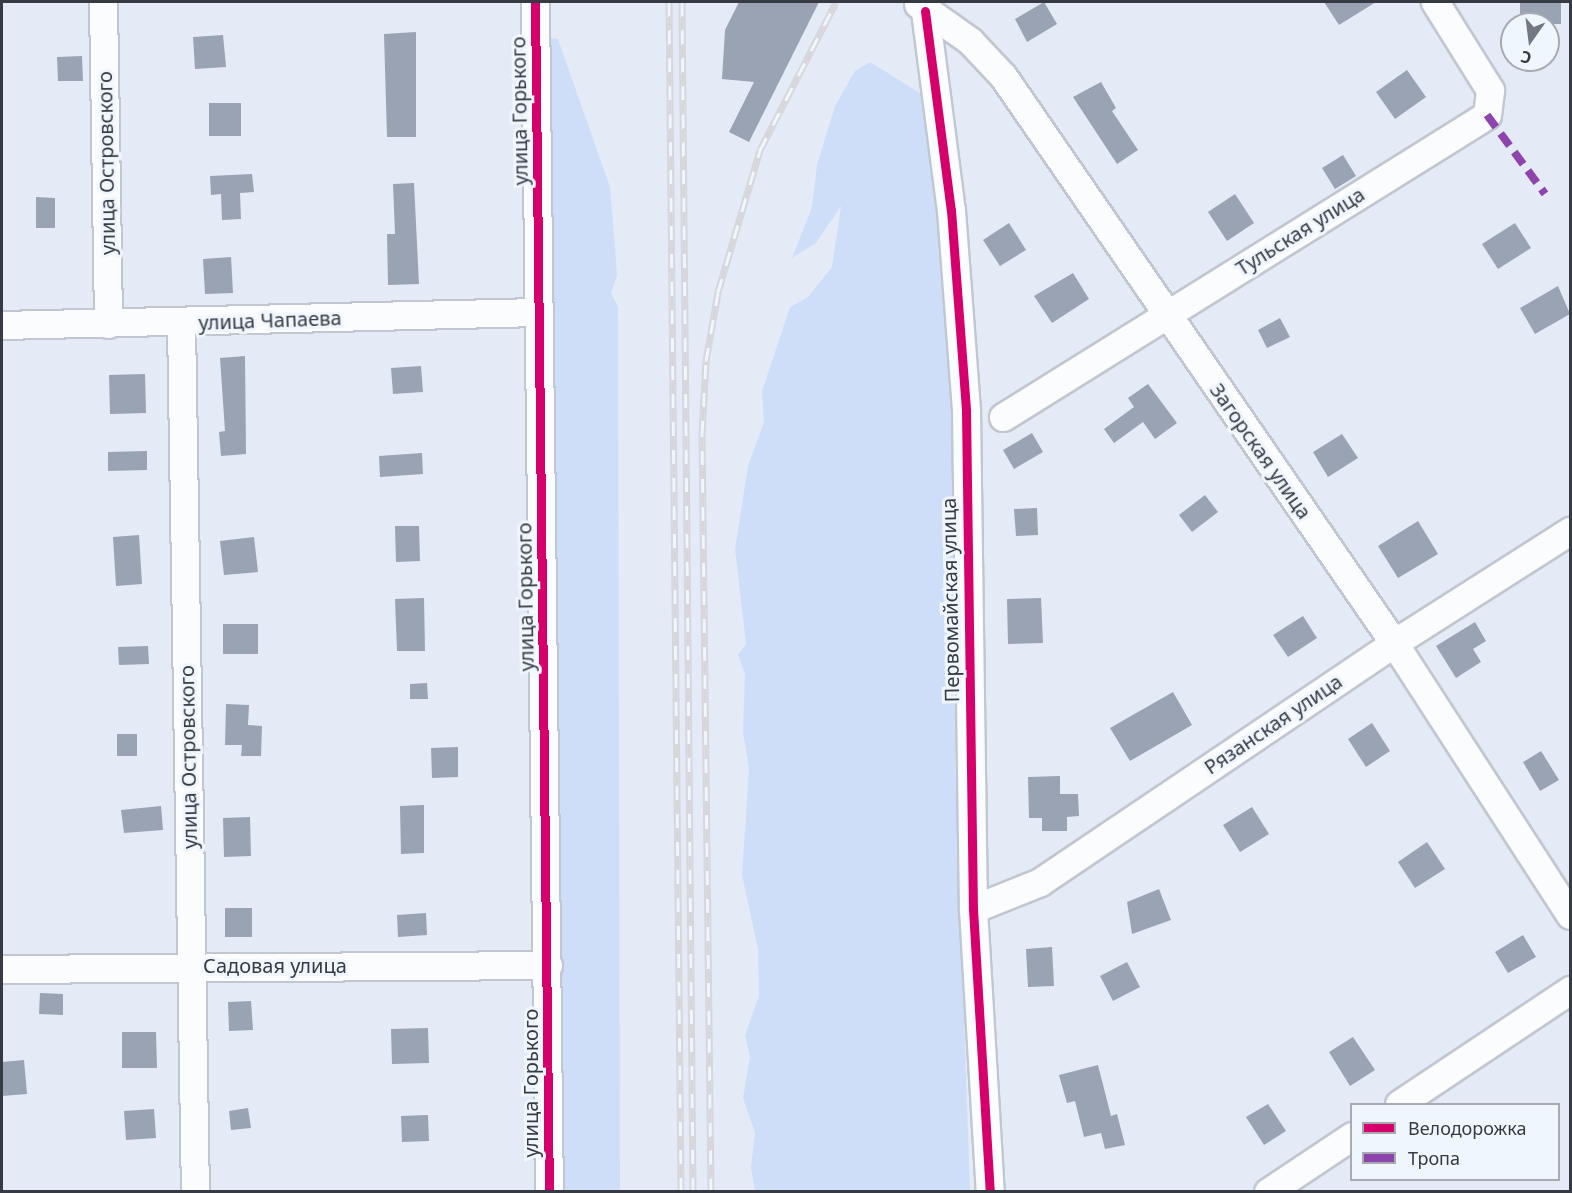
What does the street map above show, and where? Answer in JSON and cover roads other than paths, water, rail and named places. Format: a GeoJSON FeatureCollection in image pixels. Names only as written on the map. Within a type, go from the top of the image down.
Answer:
{"type":"FeatureCollection","features":[{"type":"Feature","properties":{"kind":"street","name":"улица Островского"},"geometry":{"type":"LineString","coordinates":[[103,2],[108,324]]}},
{"type":"Feature","properties":{"kind":"street","name":"улица Горького"},"geometry":{"type":"LineString","coordinates":[[535,2],[549,1191]]}},
{"type":"Feature","properties":{"kind":"street","name":"Тульская улица"},"geometry":{"type":"LineString","coordinates":[[1003,417],[1487,115],[1491,90],[1435,2]]}},
{"type":"Feature","properties":{"kind":"street","name":"Загорская улица"},"geometry":{"type":"LineString","coordinates":[[920,6],[970,41],[1003,76],[1394,643],[1570,915]]}},
{"type":"Feature","properties":{"kind":"street","name":"Первомайская улица"},"geometry":{"type":"LineString","coordinates":[[920,6],[951,210],[966,411],[973,909],[990,1191]]}},
{"type":"Feature","properties":{"kind":"street","name":"улица Чапаева"},"geometry":{"type":"LineString","coordinates":[[2,325],[181,323],[539,312]]}},
{"type":"Feature","properties":{"kind":"street","name":"улица Островского"},"geometry":{"type":"LineString","coordinates":[[181,323],[195,1191]]}},
{"type":"Feature","properties":{"kind":"street","name":"Рязанская улица"},"geometry":{"type":"LineString","coordinates":[[973,909],[1040,882],[1394,643],[1570,531]]}},
{"type":"Feature","properties":{"kind":"street","name":"Садовая улица"},"geometry":{"type":"LineString","coordinates":[[2,969],[192,965],[548,965]]}},
{"type":"Feature","properties":{"kind":"street"},"geometry":{"type":"LineString","coordinates":[[1400,1103],[1570,990]]}},
{"type":"Feature","properties":{"kind":"street"},"geometry":{"type":"LineString","coordinates":[[1268,1191],[1350,1137]]}},
{"type":"Feature","properties":{"kind":"railway"},"geometry":{"type":"LineString","coordinates":[[669,2],[681,1192]]}},
{"type":"Feature","properties":{"kind":"railway"},"geometry":{"type":"LineString","coordinates":[[682,2],[693,1192]]}},
{"type":"Feature","properties":{"kind":"railway"},"geometry":{"type":"LineString","coordinates":[[711,1192],[702,434],[706,361],[718,292],[760,150],[836,2]]}}]}
